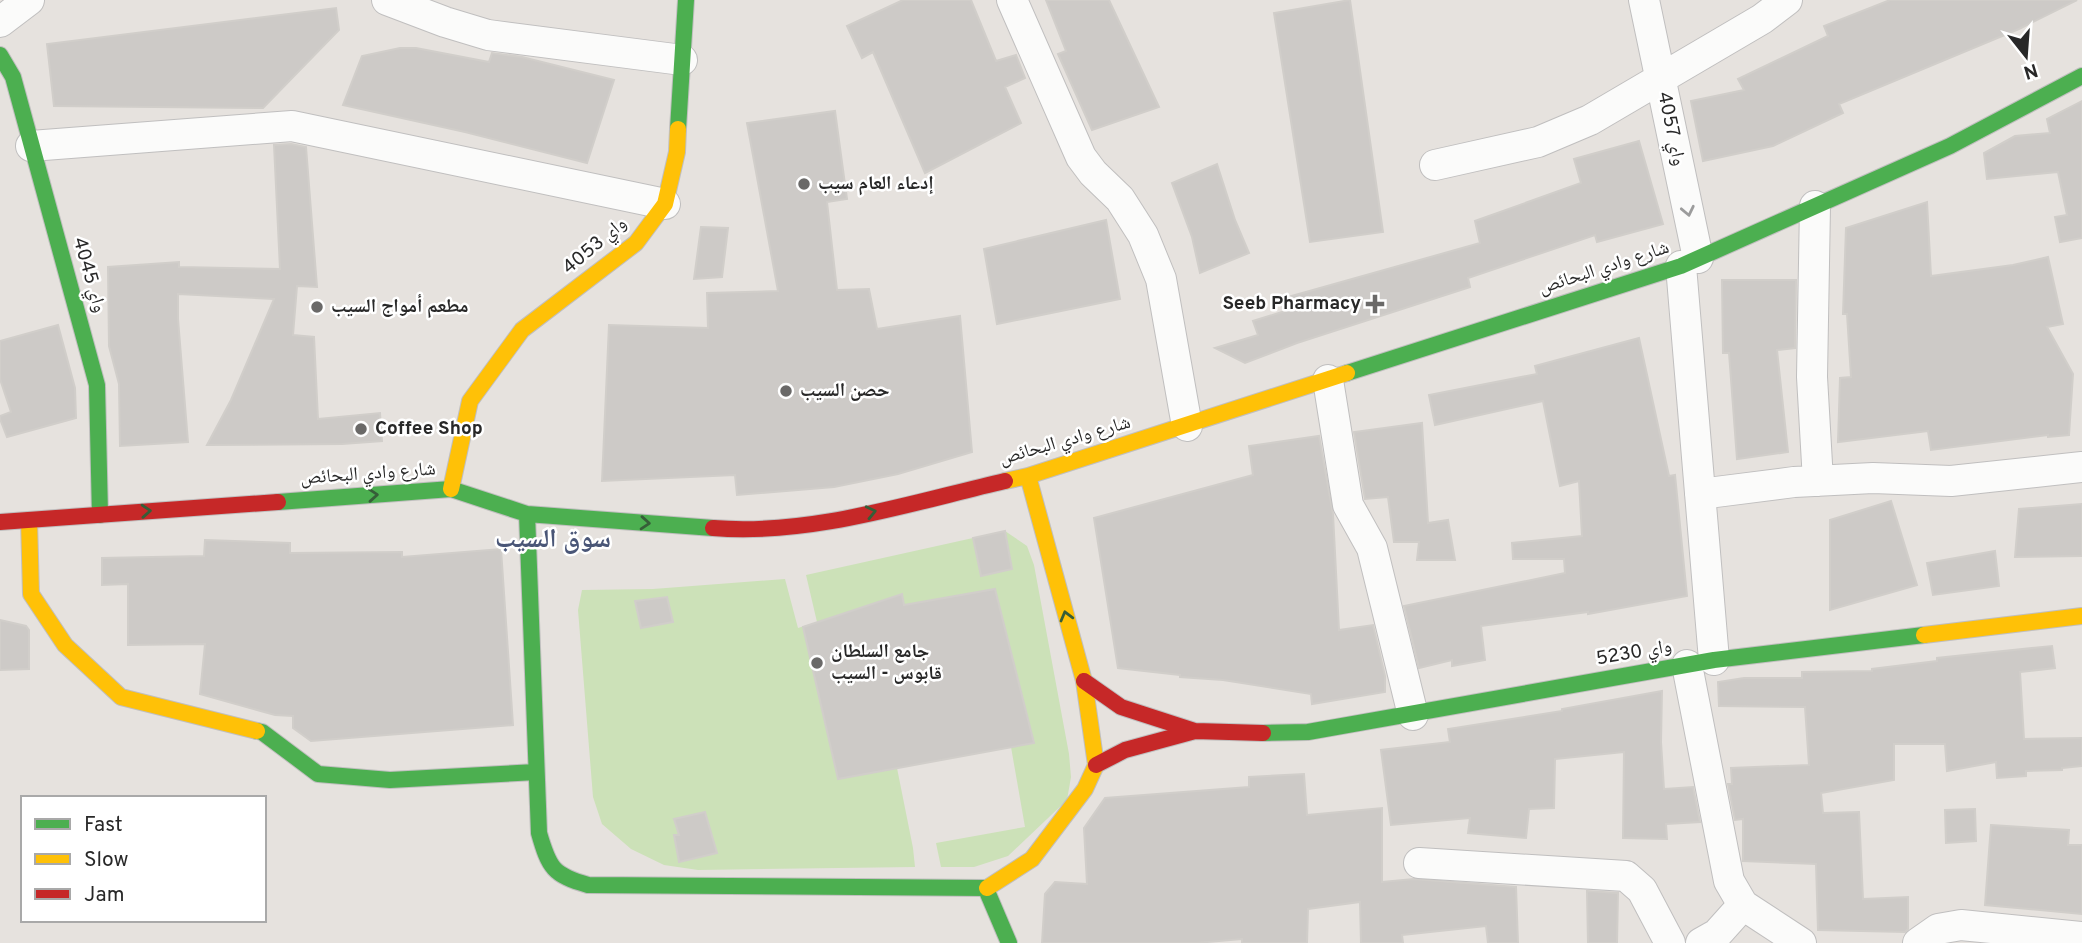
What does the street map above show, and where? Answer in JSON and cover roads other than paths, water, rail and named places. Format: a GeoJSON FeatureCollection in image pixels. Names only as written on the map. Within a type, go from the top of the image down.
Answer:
{"type":"FeatureCollection","features":[{"type":"Feature","properties":{"kind":"street"},"geometry":{"type":"LineString","coordinates":[[0,22],[30,0]]}},
{"type":"Feature","properties":{"kind":"street"},"geometry":{"type":"LineString","coordinates":[[387,0],[444,22],[488,35],[682,60]]}},
{"type":"Feature","properties":{"kind":"street","name":"واي 4053"},"geometry":{"type":"LineString","coordinates":[[452,489],[470,401],[522,330],[636,243],[666,204],[677,152],[686,0]]}},
{"type":"Feature","properties":{"kind":"street"},"geometry":{"type":"LineString","coordinates":[[1012,0],[1081,157],[1120,199],[1143,235],[1161,279],[1187,426]]}},
{"type":"Feature","properties":{"kind":"street","name":"واي 4057"},"geometry":{"type":"LineString","coordinates":[[1643,0],[1660,79],[1690,262],[1700,494],[1700,662],[1729,881],[1744,905]]}},
{"type":"Feature","properties":{"kind":"street"},"geometry":{"type":"LineString","coordinates":[[1435,165],[1538,142],[1590,120],[1762,19],[1787,0]]}},
{"type":"Feature","properties":{"kind":"street","name":"واي 4045"},"geometry":{"type":"LineString","coordinates":[[0,55],[13,78],[97,385],[100,515]]}},
{"type":"Feature","properties":{"kind":"street","name":"شارع وادي البحائص"},"geometry":{"type":"LineString","coordinates":[[0,522],[452,489],[527,514],[748,531],[833,521],[1028,476],[1690,262],[1950,146],[2082,76]]}},
{"type":"Feature","properties":{"kind":"street"},"geometry":{"type":"LineString","coordinates":[[32,146],[292,126],[666,204]]}},
{"type":"Feature","properties":{"kind":"street"},"geometry":{"type":"LineString","coordinates":[[1815,206],[1812,377],[1818,481]]}},
{"type":"Feature","properties":{"kind":"street"},"geometry":{"type":"LineString","coordinates":[[1328,380],[1348,505],[1372,548],[1413,715]]}},
{"type":"Feature","properties":{"kind":"street"},"geometry":{"type":"LineString","coordinates":[[1700,494],[1873,478],[1951,481],[2082,467]]}},
{"type":"Feature","properties":{"kind":"street"},"geometry":{"type":"LineString","coordinates":[[527,514],[539,833],[548,864],[560,878],[587,885],[986,889],[1032,859],[1085,789],[1096,765],[1084,681],[1028,476]]}},
{"type":"Feature","properties":{"kind":"street"},"geometry":{"type":"LineString","coordinates":[[29,520],[32,594],[65,645],[121,697],[262,732],[317,774],[390,779],[536,772]]}},
{"type":"Feature","properties":{"kind":"street","name":"واي 5230"},"geometry":{"type":"LineString","coordinates":[[1084,681],[1121,707],[1195,730],[1238,734],[1308,732],[1700,662],[2082,616]]}},
{"type":"Feature","properties":{"kind":"street","name":"واي 5230"},"geometry":{"type":"LineString","coordinates":[[1096,765],[1125,750],[1195,730]]}},
{"type":"Feature","properties":{"kind":"street"},"geometry":{"type":"LineString","coordinates":[[1419,863],[1626,876],[1642,890],[1670,943]]}},
{"type":"Feature","properties":{"kind":"street"},"geometry":{"type":"LineString","coordinates":[[986,889],[1009,943]]}},
{"type":"Feature","properties":{"kind":"street"},"geometry":{"type":"LineString","coordinates":[[1701,943],[1717,934],[1744,905],[1801,943]]}},
{"type":"Feature","properties":{"kind":"street"},"geometry":{"type":"LineString","coordinates":[[1918,943],[1938,929],[1961,925],[2066,938]]}},
{"type":"Feature","properties":{"kind":"place","name":"إدعاء العام سيب"},"geometry":{"type":"Point","coordinates":[804,184]}},
{"type":"Feature","properties":{"kind":"place","name":"Seeb Pharmacy"},"geometry":{"type":"Point","coordinates":[1375,304]}},
{"type":"Feature","properties":{"kind":"place","name":"مطعم أمواج السيب"},"geometry":{"type":"Point","coordinates":[317,307]}},
{"type":"Feature","properties":{"kind":"place","name":"حصن السيب"},"geometry":{"type":"Point","coordinates":[786,391]}},
{"type":"Feature","properties":{"kind":"place","name":"Coffee Shop"},"geometry":{"type":"Point","coordinates":[361,429]}},
{"type":"Feature","properties":{"kind":"place","name":"جامع السلطان قابوس - السيب"},"geometry":{"type":"Point","coordinates":[817,663]}},
{"type":"Feature","properties":{"kind":"district","name":"سوق السيب"},"geometry":{"type":"Point","coordinates":[553,540]}}]}
